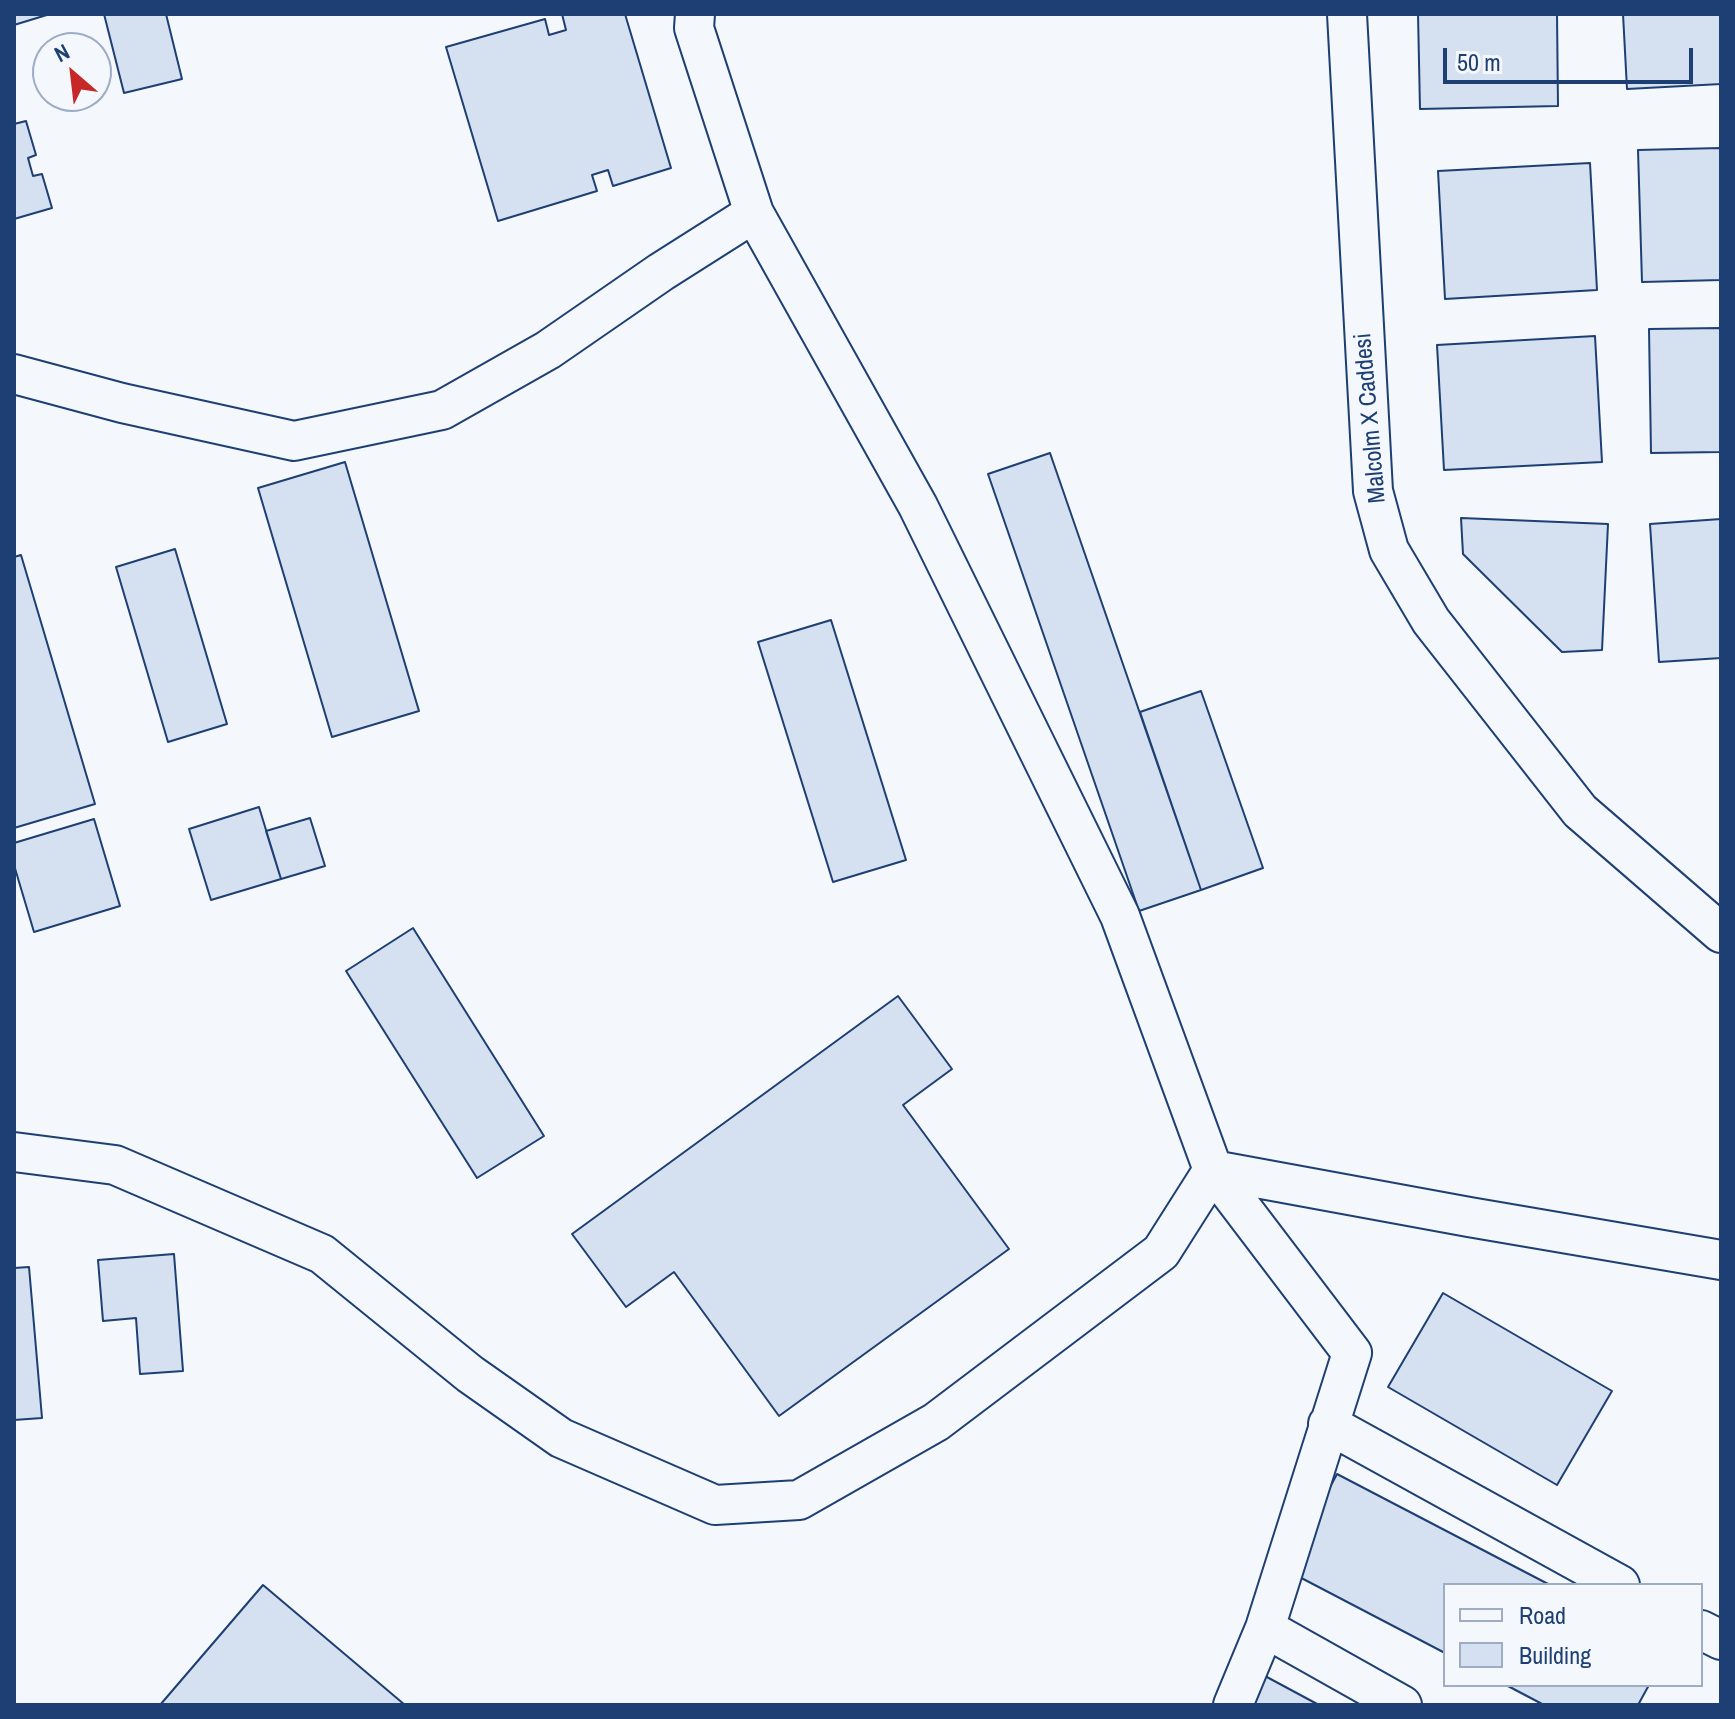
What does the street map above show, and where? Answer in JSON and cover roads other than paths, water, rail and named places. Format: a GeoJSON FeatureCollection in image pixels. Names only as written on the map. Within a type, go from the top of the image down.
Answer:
{"type":"FeatureCollection","features":[{"type":"Feature","properties":{"kind":"street"},"geometry":{"type":"LineString","coordinates":[[695,14],[694,28],[754,213],[918,506],[1120,916],[1213,1170],[1352,1353],[1265,1628],[1233,1705]]}},
{"type":"Feature","properties":{"kind":"street","name":"Malcolm X Caddesi"},"geometry":{"type":"LineString","coordinates":[[1347,14],[1373,491],[1389,550],[1431,621],[1580,811],[1721,933]]}},
{"type":"Feature","properties":{"kind":"street"},"geometry":{"type":"LineString","coordinates":[[14,374],[122,403],[294,441],[442,410],[548,350],[754,213]]}},
{"type":"Feature","properties":{"kind":"street"},"geometry":{"type":"LineString","coordinates":[[14,1152],[115,1165],[322,1254],[470,1374],[561,1438],[715,1505],[799,1500],[936,1422],[1161,1252],[1213,1170]]}},
{"type":"Feature","properties":{"kind":"street"},"geometry":{"type":"LineString","coordinates":[[1213,1170],[1721,1260]]}},
{"type":"Feature","properties":{"kind":"street"},"geometry":{"type":"LineString","coordinates":[[1328,1424],[1616,1583]]}},
{"type":"Feature","properties":{"kind":"street"},"geometry":{"type":"LineString","coordinates":[[1265,1628],[1402,1705]]}},
{"type":"Feature","properties":{"kind":"street"},"geometry":{"type":"LineString","coordinates":[[1703,1631],[1721,1640]]}}]}
